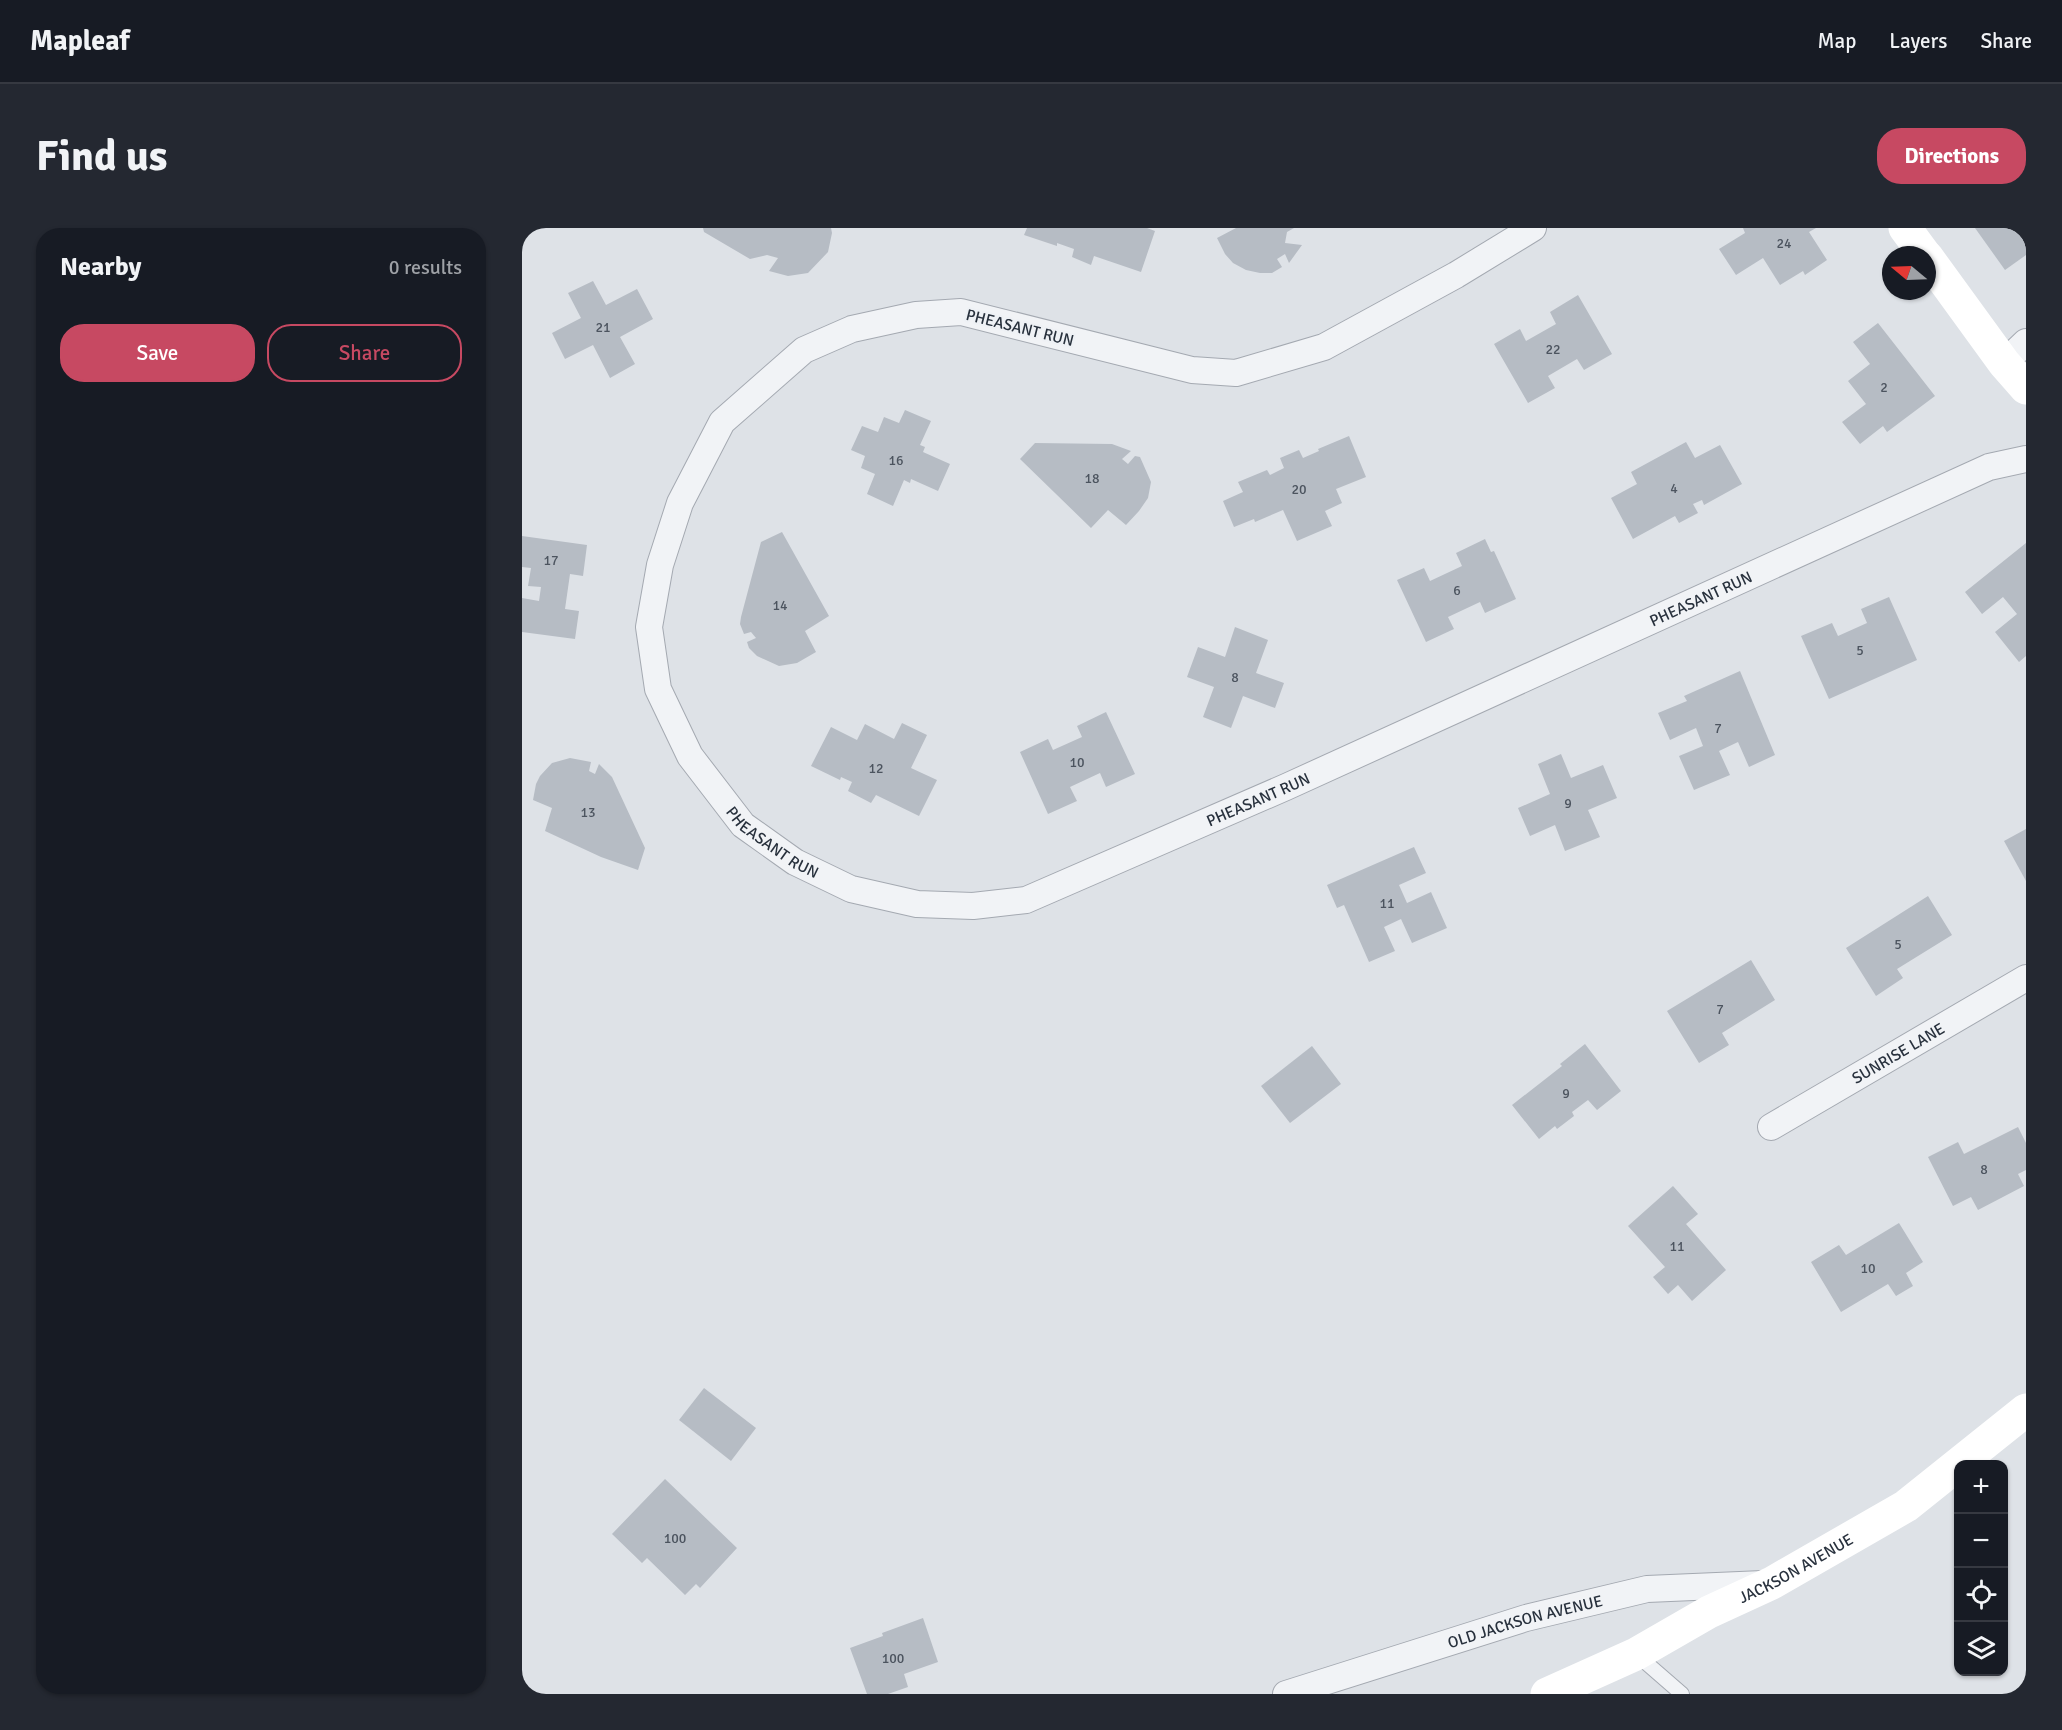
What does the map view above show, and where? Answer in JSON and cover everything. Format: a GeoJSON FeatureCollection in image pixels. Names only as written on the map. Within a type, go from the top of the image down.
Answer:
{"type":"FeatureCollection","features":[{"type":"Feature","properties":{"kind":"main road"},"geometry":{"type":"LineString","coordinates":[[1905,228],[1918,246]]}},
{"type":"Feature","properties":{"kind":"main road"},"geometry":{"type":"LineString","coordinates":[[1936,267],[2015,352],[2026,388]]}},
{"type":"Feature","properties":{"kind":"main road","name":"JACKSON AVENUE"},"geometry":{"type":"LineString","coordinates":[[1547,1694],[1636,1654],[1709,1612],[1772,1583],[1906,1506],[2026,1410]]}},
{"type":"Feature","properties":{"kind":"street","name":"PHEASANT RUN"},"geometry":{"type":"LineString","coordinates":[[1533,228],[1456,274],[1324,347],[1236,373],[1192,370],[961,312],[916,315],[852,329],[804,350],[722,422],[680,503],[660,565],[649,627],[658,689],[690,756],[742,825],[795,862],[851,889],[917,904],[973,906],[1026,900],[1286,787],[1989,467],[2026,459]]}},
{"type":"Feature","properties":{"kind":"street","name":"SUNRISE LANE"},"geometry":{"type":"LineString","coordinates":[[1771,1127],[2026,978]]}},
{"type":"Feature","properties":{"kind":"street","name":"OLD JACKSON AVENUE"},"geometry":{"type":"LineString","coordinates":[[1286,1694],[1526,1618],[1647,1589],[1772,1583]]}},
{"type":"Feature","properties":{"kind":"lane"},"geometry":{"type":"LineString","coordinates":[[1636,1654],[1683,1694]]}},
{"type":"Feature","properties":{"kind":"building"},"geometry":{"type":"Polygon","coordinates":[[[703,228],[831,228],[832,233],[828,252],[808,273],[788,276],[769,271],[778,258],[767,255],[750,259],[704,232],[703,228]]]}},
{"type":"Feature","properties":{"kind":"building"},"geometry":{"type":"Polygon","coordinates":[[[1027,228],[1147,228],[1155,231],[1141,272],[1094,256],[1091,265],[1072,257],[1074,249],[1024,235],[1027,228]]]}},
{"type":"Feature","properties":{"kind":"building"},"geometry":{"type":"Polygon","coordinates":[[[1236,228],[1294,228],[1287,232],[1285,243],[1302,245],[1289,263],[1285,254],[1277,259],[1282,267],[1272,273],[1246,270],[1233,263],[1225,254],[1217,238],[1236,228]]]}},
{"type":"Feature","properties":{"kind":"building"},"geometry":{"type":"Polygon","coordinates":[[[1743,228],[1816,228],[1809,232],[1827,260],[1805,275],[1803,271],[1780,285],[1763,258],[1736,275],[1719,249],[1745,233],[1743,228]]]}},
{"type":"Feature","properties":{"kind":"building"},"geometry":{"type":"Polygon","coordinates":[[[1975,228],[2026,228],[2026,255],[2005,270],[1975,228]]]}},
{"type":"Feature","properties":{"kind":"building"},"geometry":{"type":"Polygon","coordinates":[[[593,281],[606,305],[637,289],[653,319],[620,337],[635,364],[610,378],[593,345],[565,359],[552,333],[581,318],[568,293],[593,281]]]}},
{"type":"Feature","properties":{"kind":"building"},"geometry":{"type":"Polygon","coordinates":[[[1578,295],[1612,354],[1584,370],[1577,359],[1548,376],[1555,388],[1528,403],[1494,344],[1520,329],[1526,341],[1556,324],[1550,312],[1578,295]]]}},
{"type":"Feature","properties":{"kind":"building"},"geometry":{"type":"Polygon","coordinates":[[[1878,323],[1935,396],[1887,432],[1883,426],[1860,444],[1842,422],[1866,404],[1848,381],[1870,364],[1853,342],[1878,323]]]}},
{"type":"Feature","properties":{"kind":"building"},"geometry":{"type":"Polygon","coordinates":[[[905,410],[931,421],[920,445],[925,447],[923,452],[950,464],[938,491],[911,479],[910,483],[904,480],[893,506],[867,494],[875,474],[861,468],[865,456],[851,450],[862,426],[878,432],[884,417],[899,423],[905,410]]]}},
{"type":"Feature","properties":{"kind":"building"},"geometry":{"type":"Polygon","coordinates":[[[1349,436],[1366,477],[1336,489],[1342,503],[1325,511],[1332,526],[1297,541],[1283,510],[1255,522],[1254,519],[1234,527],[1223,501],[1243,492],[1238,482],[1267,470],[1270,475],[1284,468],[1280,458],[1299,450],[1303,458],[1349,436]]]}},
{"type":"Feature","properties":{"kind":"building"},"geometry":{"type":"Polygon","coordinates":[[[1686,442],[1695,458],[1720,445],[1742,484],[1704,505],[1702,500],[1693,504],[1698,513],[1679,523],[1675,516],[1633,539],[1611,498],[1637,484],[1631,472],[1686,442]]]}},
{"type":"Feature","properties":{"kind":"building"},"geometry":{"type":"Polygon","coordinates":[[[1035,443],[1112,444],[1131,451],[1122,459],[1128,464],[1135,456],[1140,457],[1151,482],[1148,498],[1126,525],[1108,510],[1091,528],[1020,459],[1035,443]]]}},
{"type":"Feature","properties":{"kind":"building"},"geometry":{"type":"Polygon","coordinates":[[[782,532],[829,616],[805,631],[816,652],[797,663],[779,666],[757,656],[749,648],[747,642],[756,638],[751,632],[744,634],[740,624],[761,542],[782,532]]]}},
{"type":"Feature","properties":{"kind":"building"},"geometry":{"type":"Polygon","coordinates":[[[522,536],[587,545],[583,576],[570,574],[565,609],[579,611],[575,639],[522,632],[522,598],[539,601],[541,587],[528,586],[531,568],[522,567],[522,536]]]}},
{"type":"Feature","properties":{"kind":"building"},"geometry":{"type":"Polygon","coordinates":[[[1485,539],[1491,552],[1494,551],[1516,599],[1485,613],[1480,602],[1448,617],[1454,629],[1426,642],[1397,580],[1424,568],[1430,581],[1462,566],[1456,553],[1485,539]]]}},
{"type":"Feature","properties":{"kind":"building"},"geometry":{"type":"Polygon","coordinates":[[[2026,543],[2026,656],[2019,662],[1995,632],[2017,614],[2003,597],[1982,614],[1965,592],[2026,543]]]}},
{"type":"Feature","properties":{"kind":"building"},"geometry":{"type":"Polygon","coordinates":[[[1889,597],[1917,660],[1829,699],[1801,636],[1832,623],[1838,636],[1867,623],[1861,609],[1889,597]]]}},
{"type":"Feature","properties":{"kind":"building"},"geometry":{"type":"Polygon","coordinates":[[[1235,627],[1268,640],[1256,673],[1284,683],[1275,708],[1243,696],[1231,728],[1203,717],[1214,687],[1187,677],[1198,647],[1225,657],[1235,627]]]}},
{"type":"Feature","properties":{"kind":"building"},"geometry":{"type":"Polygon","coordinates":[[[1740,671],[1775,755],[1749,767],[1738,742],[1719,751],[1730,775],[1694,790],[1679,756],[1703,746],[1696,728],[1670,740],[1658,713],[1687,701],[1684,696],[1740,671]]]}},
{"type":"Feature","properties":{"kind":"building"},"geometry":{"type":"Polygon","coordinates":[[[1106,712],[1135,774],[1106,787],[1100,773],[1070,787],[1077,801],[1048,814],[1020,752],[1048,739],[1053,750],[1082,737],[1077,726],[1106,712]]]}},
{"type":"Feature","properties":{"kind":"building"},"geometry":{"type":"Polygon","coordinates":[[[902,723],[927,735],[911,768],[937,780],[919,816],[876,795],[871,803],[848,791],[852,782],[841,777],[840,780],[811,766],[831,727],[857,740],[865,724],[894,739],[902,723]]]}},
{"type":"Feature","properties":{"kind":"building"},"geometry":{"type":"Polygon","coordinates":[[[1561,754],[1571,778],[1603,765],[1617,798],[1588,810],[1600,837],[1565,851],[1555,825],[1530,836],[1518,808],[1550,794],[1538,764],[1561,754]]]}},
{"type":"Feature","properties":{"kind":"building"},"geometry":{"type":"Polygon","coordinates":[[[570,758],[591,762],[589,771],[595,774],[599,764],[612,777],[645,848],[638,870],[601,857],[545,831],[552,808],[533,800],[536,784],[552,763],[570,758]]]}},
{"type":"Feature","properties":{"kind":"building"},"geometry":{"type":"Polygon","coordinates":[[[2026,829],[2026,881],[2004,841],[2026,829]]]}},
{"type":"Feature","properties":{"kind":"building"},"geometry":{"type":"Polygon","coordinates":[[[1414,847],[1426,873],[1399,885],[1407,903],[1431,892],[1447,928],[1412,943],[1401,919],[1384,927],[1395,951],[1369,962],[1344,905],[1337,908],[1327,885],[1414,847]]]}},
{"type":"Feature","properties":{"kind":"building"},"geometry":{"type":"Polygon","coordinates":[[[1928,896],[1952,935],[1897,969],[1903,978],[1876,996],[1846,948],[1928,896]]]}},
{"type":"Feature","properties":{"kind":"building"},"geometry":{"type":"Polygon","coordinates":[[[1751,960],[1775,1000],[1722,1033],[1729,1045],[1699,1063],[1667,1011],[1751,960]]]}},
{"type":"Feature","properties":{"kind":"building"},"geometry":{"type":"Polygon","coordinates":[[[1585,1044],[1621,1091],[1597,1110],[1588,1100],[1572,1112],[1574,1116],[1557,1129],[1555,1126],[1539,1139],[1512,1105],[1562,1066],[1560,1064],[1585,1044]]]}},
{"type":"Feature","properties":{"kind":"building"},"geometry":{"type":"Polygon","coordinates":[[[1312,1046],[1341,1084],[1290,1123],[1261,1086],[1312,1046]]]}},
{"type":"Feature","properties":{"kind":"building"},"geometry":{"type":"Polygon","coordinates":[[[2018,1127],[2026,1143],[2026,1170],[2018,1174],[2024,1186],[1978,1210],[1971,1197],[1953,1206],[1928,1157],[1958,1142],[1964,1154],[2018,1127]]]}},
{"type":"Feature","properties":{"kind":"building"},"geometry":{"type":"Polygon","coordinates":[[[1673,1186],[1698,1214],[1686,1224],[1726,1270],[1692,1301],[1678,1285],[1668,1294],[1653,1277],[1665,1267],[1628,1226],[1673,1186]]]}},
{"type":"Feature","properties":{"kind":"building"},"geometry":{"type":"Polygon","coordinates":[[[1899,1223],[1923,1262],[1906,1273],[1913,1286],[1896,1296],[1888,1284],[1841,1312],[1811,1262],[1839,1245],[1846,1255],[1899,1223]]]}},
{"type":"Feature","properties":{"kind":"building"},"geometry":{"type":"Polygon","coordinates":[[[704,1388],[756,1428],[731,1461],[679,1420],[704,1388]]]}},
{"type":"Feature","properties":{"kind":"building"},"geometry":{"type":"Polygon","coordinates":[[[665,1479],[737,1548],[700,1588],[696,1584],[685,1595],[647,1558],[642,1563],[612,1534],[665,1479]]]}},
{"type":"Feature","properties":{"kind":"building"},"geometry":{"type":"Polygon","coordinates":[[[923,1618],[938,1662],[904,1674],[908,1687],[888,1694],[867,1694],[850,1648],[923,1618]]]}}]}
